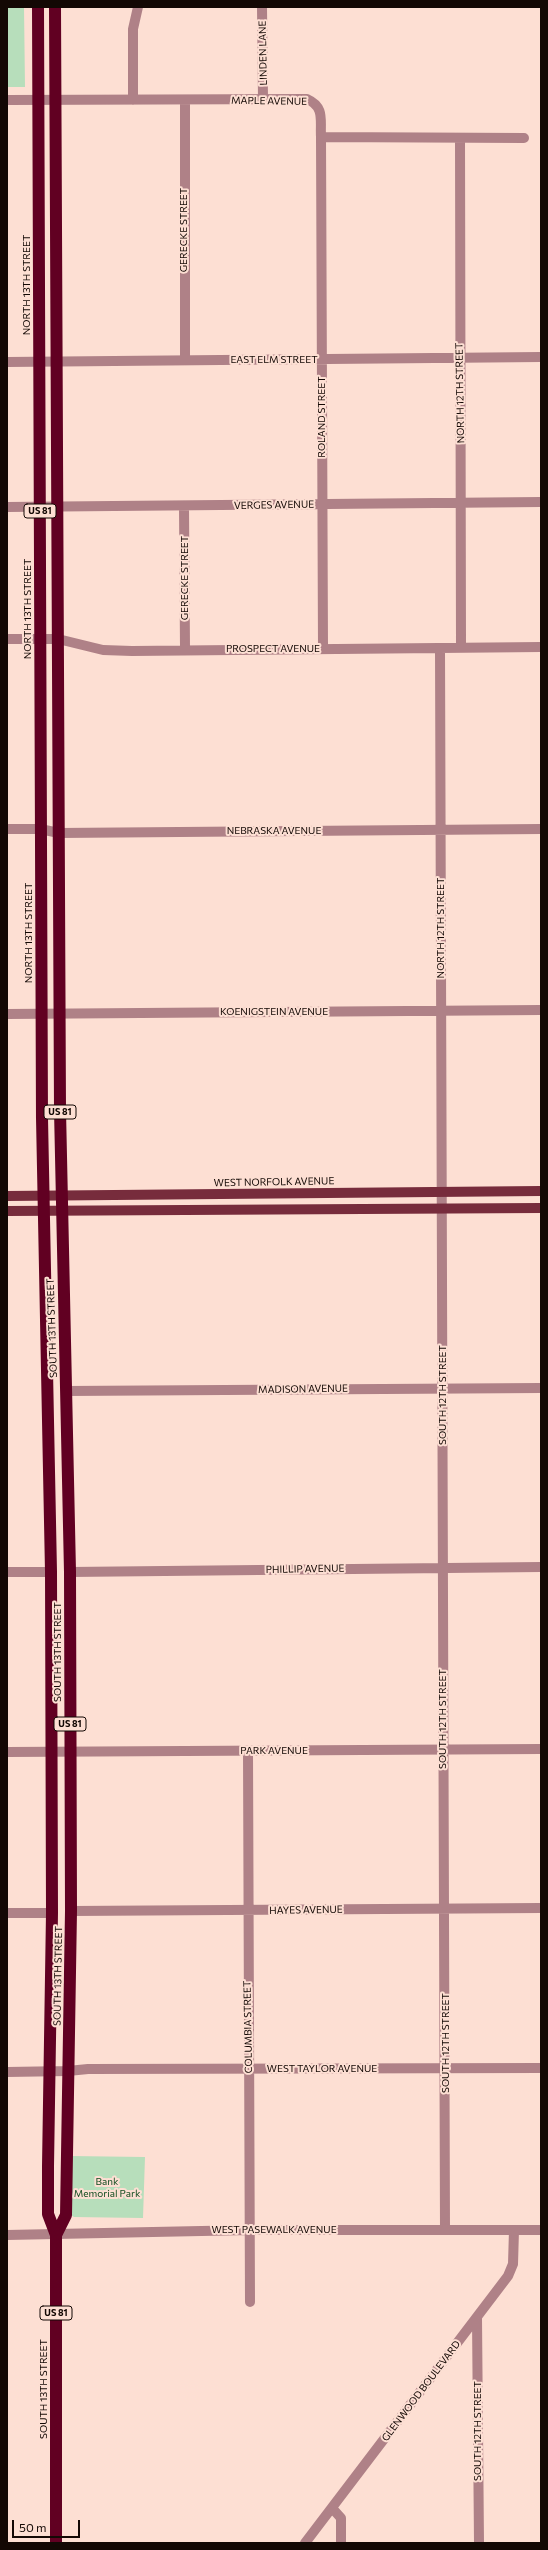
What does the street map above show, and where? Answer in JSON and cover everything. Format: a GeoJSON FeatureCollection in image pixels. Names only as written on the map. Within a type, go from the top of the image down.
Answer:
{"type":"FeatureCollection","features":[{"type":"Feature","properties":{"kind":"highway","name":"NORTH 13TH STREET"},"geometry":{"type":"LineString","coordinates":[[38,7],[40,829],[44,1211]]}},
{"type":"Feature","properties":{"kind":"highway","name":"US 81"},"geometry":{"type":"LineString","coordinates":[[55,7],[55,362],[61,1211]]}},
{"type":"Feature","properties":{"kind":"highway","name":"SOUTH 13TH STREET"},"geometry":{"type":"LineString","coordinates":[[44,1211],[51,1572],[52,1752],[52,1913],[48,2214],[56,2234],[56,2543]]}},
{"type":"Feature","properties":{"kind":"highway","name":"SOUTH 13TH STREET"},"geometry":{"type":"LineString","coordinates":[[56,2234],[66,2215],[71,1911],[70,1572],[61,1211]]}},
{"type":"Feature","properties":{"kind":"main road","name":"WEST NORFOLK AVENUE"},"geometry":{"type":"LineString","coordinates":[[7,1196],[541,1191]]}},
{"type":"Feature","properties":{"kind":"main road"},"geometry":{"type":"LineString","coordinates":[[7,1211],[541,1208]]}},
{"type":"Feature","properties":{"kind":"street"},"geometry":{"type":"LineString","coordinates":[[133,100],[133,29],[138,7]]}},
{"type":"Feature","properties":{"kind":"street","name":"LINDEN LANE"},"geometry":{"type":"LineString","coordinates":[[262,7],[263,99]]}},
{"type":"Feature","properties":{"kind":"street","name":"MAPLE AVENUE"},"geometry":{"type":"LineString","coordinates":[[7,100],[307,100],[316,104],[320,111],[321,137]]}},
{"type":"Feature","properties":{"kind":"street","name":"GERECKE STREET"},"geometry":{"type":"LineString","coordinates":[[185,100],[185,360]]}},
{"type":"Feature","properties":{"kind":"street"},"geometry":{"type":"LineString","coordinates":[[321,137],[524,138]]}},
{"type":"Feature","properties":{"kind":"street","name":"ROLAND STREET"},"geometry":{"type":"LineString","coordinates":[[321,137],[321,504],[323,649]]}},
{"type":"Feature","properties":{"kind":"street","name":"NORTH 12TH STREET"},"geometry":{"type":"LineString","coordinates":[[460,138],[459,358],[461,648]]}},
{"type":"Feature","properties":{"kind":"street","name":"EAST ELM STREET"},"geometry":{"type":"LineString","coordinates":[[7,362],[541,357]]}},
{"type":"Feature","properties":{"kind":"street","name":"VERGES AVENUE"},"geometry":{"type":"LineString","coordinates":[[7,507],[461,504],[541,502]]}},
{"type":"Feature","properties":{"kind":"street","name":"GERECKE STREET"},"geometry":{"type":"LineString","coordinates":[[184,506],[185,650]]}},
{"type":"Feature","properties":{"kind":"street","name":"PROSPECT AVENUE"},"geometry":{"type":"LineString","coordinates":[[7,640],[58,639],[103,650],[541,647]]}},
{"type":"Feature","properties":{"kind":"street","name":"NORTH 12TH STREET"},"geometry":{"type":"LineString","coordinates":[[440,648],[442,1208]]}},
{"type":"Feature","properties":{"kind":"street","name":"NEBRASKA AVENUE"},"geometry":{"type":"LineString","coordinates":[[7,829],[40,829],[59,833],[541,830]]}},
{"type":"Feature","properties":{"kind":"street","name":"KOENIGSTEIN AVENUE"},"geometry":{"type":"LineString","coordinates":[[7,1014],[541,1010]]}},
{"type":"Feature","properties":{"kind":"street","name":"SOUTH 12TH STREET"},"geometry":{"type":"LineString","coordinates":[[442,1208],[444,1568],[443,1750],[446,2068],[445,2230]]}},
{"type":"Feature","properties":{"kind":"street","name":"MADISON AVENUE"},"geometry":{"type":"LineString","coordinates":[[66,1391],[541,1388]]}},
{"type":"Feature","properties":{"kind":"street","name":"PHILLIP AVENUE"},"geometry":{"type":"LineString","coordinates":[[70,1572],[541,1568]]}},
{"type":"Feature","properties":{"kind":"street"},"geometry":{"type":"LineString","coordinates":[[7,1572],[51,1572]]}},
{"type":"Feature","properties":{"kind":"street","name":"PARK AVENUE"},"geometry":{"type":"LineString","coordinates":[[7,1752],[443,1750],[541,1748]]}},
{"type":"Feature","properties":{"kind":"street","name":"COLUMBIA STREET"},"geometry":{"type":"LineString","coordinates":[[248,1751],[250,2302]]}},
{"type":"Feature","properties":{"kind":"street","name":"HAYES AVENUE"},"geometry":{"type":"LineString","coordinates":[[71,1911],[541,1908]]}},
{"type":"Feature","properties":{"kind":"street"},"geometry":{"type":"LineString","coordinates":[[7,1913],[52,1913]]}},
{"type":"Feature","properties":{"kind":"street","name":"WEST TAYLOR AVENUE"},"geometry":{"type":"LineString","coordinates":[[7,2072],[49,2072],[88,2068],[541,2068]]}},
{"type":"Feature","properties":{"kind":"street","name":"WEST PASEWALK AVENUE"},"geometry":{"type":"LineString","coordinates":[[7,2235],[250,2230],[541,2230]]}},
{"type":"Feature","properties":{"kind":"street","name":"GLENWOOD BOULEVARD"},"geometry":{"type":"LineString","coordinates":[[305,2543],[477,2318],[510,2270],[513,2264],[514,2230]]}},
{"type":"Feature","properties":{"kind":"street","name":"SOUTH 12TH STREET"},"geometry":{"type":"LineString","coordinates":[[477,2318],[479,2543]]}},
{"type":"Feature","properties":{"kind":"street"},"geometry":{"type":"LineString","coordinates":[[332,2508],[341,2518],[341,2543]]}},
{"type":"Feature","properties":{"kind":"green space"},"geometry":{"type":"Polygon","coordinates":[[[7,7],[24,7],[25,87],[7,87],[7,7]]]}},
{"type":"Feature","properties":{"kind":"green space","name":"Bank Memorial Park"},"geometry":{"type":"Polygon","coordinates":[[[70,2156],[145,2157],[143,2218],[74,2217],[71,2215],[70,2156]]]}}]}
